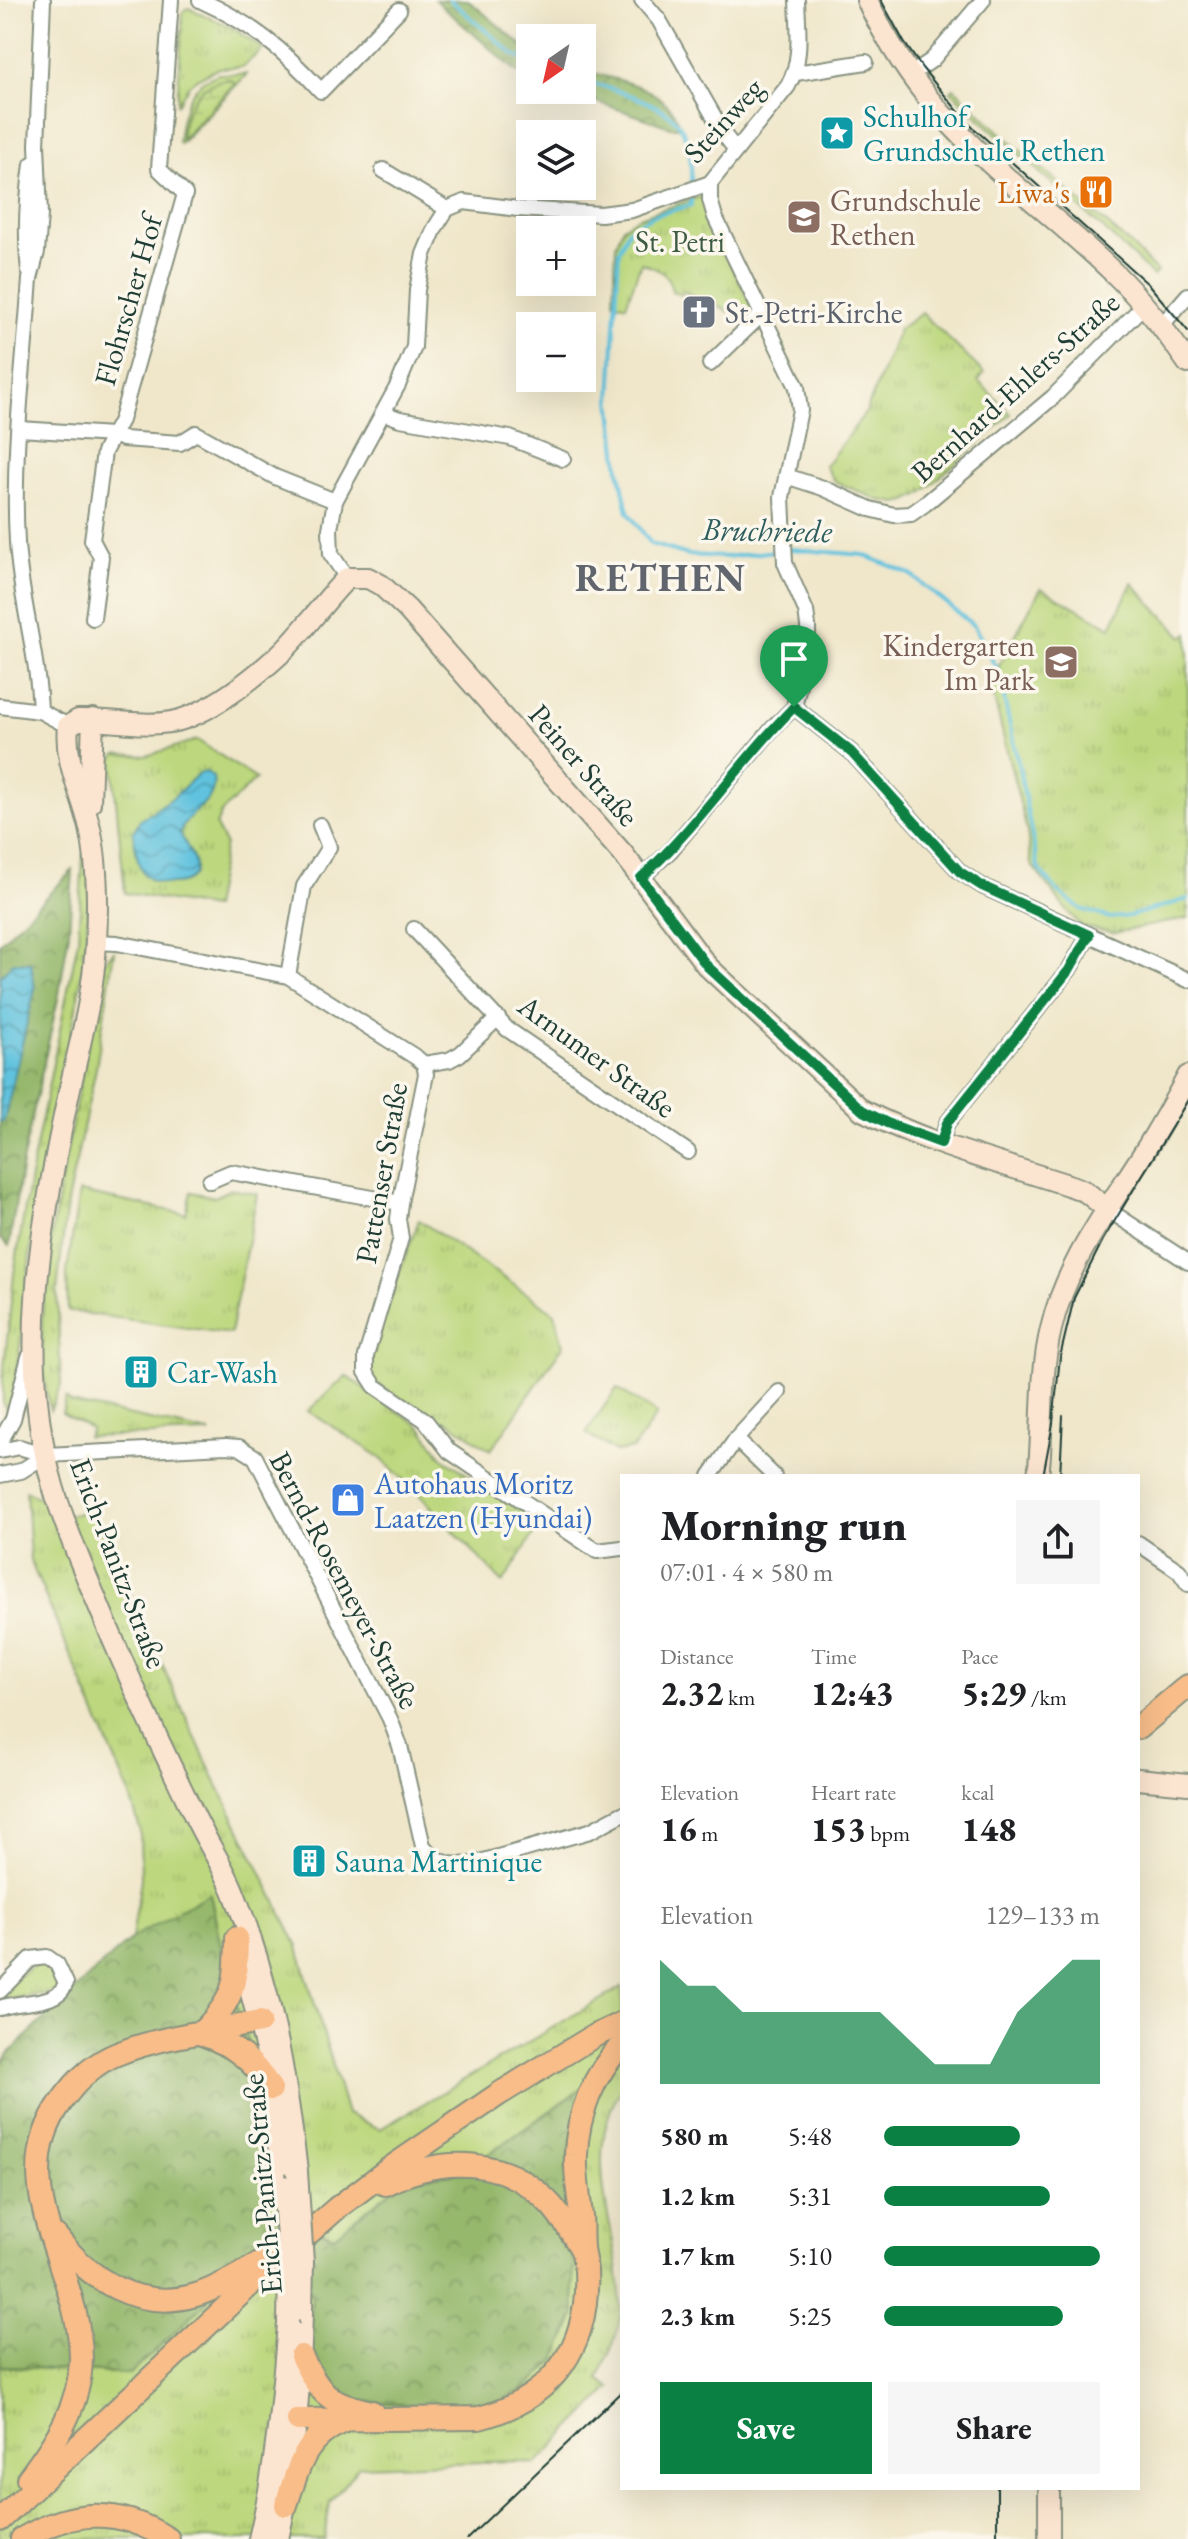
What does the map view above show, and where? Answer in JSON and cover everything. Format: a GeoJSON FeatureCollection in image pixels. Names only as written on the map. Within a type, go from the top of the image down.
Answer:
{"type":"FeatureCollection","features":[{"type":"Feature","properties":{"kind":"main road"},"geometry":{"type":"LineString","coordinates":[[1140,1726],[1188,1686]]}},
{"type":"Feature","properties":{"kind":"main road"},"geometry":{"type":"LineString","coordinates":[[201,2033],[220,2014],[230,1997],[236,1976],[237,1938]]}},
{"type":"Feature","properties":{"kind":"main road"},"geometry":{"type":"LineString","coordinates":[[0,2517],[56,2443],[79,2386],[81,2359],[75,2307],[41,2206],[37,2178],[45,2131],[58,2105],[73,2084],[117,2054],[267,2020]]}},
{"type":"Feature","properties":{"kind":"main road"},"geometry":{"type":"LineString","coordinates":[[0,2517],[232,2301],[337,2208],[499,2094],[594,2036],[620,2024]]}},
{"type":"Feature","properties":{"kind":"main road"},"geometry":{"type":"LineString","coordinates":[[201,2033],[225,2042],[243,2054],[259,2070],[271,2089]]}},
{"type":"Feature","properties":{"kind":"main road"},"geometry":{"type":"LineString","coordinates":[[289,2418],[479,2418],[524,2401],[543,2388],[560,2369],[582,2326],[586,2299],[586,2268],[576,2183],[578,2132],[591,2090],[620,2048]]}},
{"type":"Feature","properties":{"kind":"main road"},"geometry":{"type":"LineString","coordinates":[[337,2208],[423,2168],[449,2163],[476,2165],[503,2172],[530,2186],[551,2205],[582,2248]]}},
{"type":"Feature","properties":{"kind":"main road"},"geometry":{"type":"LineString","coordinates":[[50,2230],[71,2255],[96,2277],[117,2289],[147,2299],[174,2299],[197,2294],[296,2244]]}},
{"type":"Feature","properties":{"kind":"main road"},"geometry":{"type":"LineString","coordinates":[[301,2356],[319,2390],[331,2399],[348,2407],[401,2418]]}},
{"type":"Feature","properties":{"kind":"main road"},"geometry":{"type":"LineString","coordinates":[[286,2505],[301,2461],[311,2444],[321,2433],[348,2420]]}},
{"type":"Feature","properties":{"kind":"main road"},"geometry":{"type":"LineString","coordinates":[[22,2539],[63,2520],[93,2515],[120,2517],[145,2525],[168,2539]]}},
{"type":"Feature","properties":{"kind":"street"},"geometry":{"type":"LineString","coordinates":[[40,711],[39,680],[17,544],[16,485],[30,279],[37,252],[40,215],[37,145],[43,0]]}},
{"type":"Feature","properties":{"kind":"street","name":"Flohrscher Hof"},"geometry":{"type":"LineString","coordinates":[[112,435],[121,420],[185,194],[159,169],[171,0]]}},
{"type":"Feature","properties":{"kind":"street"},"geometry":{"type":"LineString","coordinates":[[200,0],[227,6],[274,43],[321,91],[399,10]]}},
{"type":"Feature","properties":{"kind":"street"},"geometry":{"type":"LineString","coordinates":[[642,0],[659,20],[736,150]]}},
{"type":"Feature","properties":{"kind":"street","name":"Steinweg"},"geometry":{"type":"LineString","coordinates":[[447,209],[464,202],[601,214],[632,210],[698,186],[736,150],[796,73],[799,53],[797,0]]}},
{"type":"Feature","properties":{"kind":"street"},"geometry":{"type":"LineString","coordinates":[[867,0],[883,33],[910,75],[940,113],[1116,275],[1161,326],[1188,363]]}},
{"type":"Feature","properties":{"kind":"street"},"geometry":{"type":"LineString","coordinates":[[910,75],[932,60],[983,0]]}},
{"type":"Feature","properties":{"kind":"street","name":"Steinweg"},"geometry":{"type":"LineString","coordinates":[[796,73],[866,62]]}},
{"type":"Feature","properties":{"kind":"street"},"geometry":{"type":"LineString","coordinates":[[0,706],[40,711],[68,726],[78,720],[153,723],[194,715],[213,705],[281,653],[347,578],[331,554],[330,529],[335,501],[398,385],[414,347],[417,290],[424,254],[447,209],[383,170]]}},
{"type":"Feature","properties":{"kind":"street"},"geometry":{"type":"LineString","coordinates":[[641,878],[670,851],[794,707],[808,646],[806,611],[785,563],[783,544],[782,497],[800,410],[797,387],[715,217],[710,200],[698,186]]}},
{"type":"Feature","properties":{"kind":"street"},"geometry":{"type":"LineString","coordinates":[[1161,326],[1188,295]]}},
{"type":"Feature","properties":{"kind":"street","name":"Bernhard-Ehlers-Straße"},"geometry":{"type":"LineString","coordinates":[[786,476],[870,509],[894,515],[911,514],[1053,397],[1143,306]]}},
{"type":"Feature","properties":{"kind":"street"},"geometry":{"type":"LineString","coordinates":[[710,364],[762,314]]}},
{"type":"Feature","properties":{"kind":"street"},"geometry":{"type":"LineString","coordinates":[[383,413],[400,419],[510,438],[563,459]]}},
{"type":"Feature","properties":{"kind":"street"},"geometry":{"type":"LineString","coordinates":[[20,429],[180,443],[196,433],[275,477],[335,501]]}},
{"type":"Feature","properties":{"kind":"street"},"geometry":{"type":"LineString","coordinates":[[93,618],[101,557],[92,540],[104,452],[112,435]]}},
{"type":"Feature","properties":{"kind":"street","name":"Peiner Straße"},"geometry":{"type":"LineString","coordinates":[[347,578],[368,578],[381,585],[407,609],[571,794],[641,878],[707,966],[862,1110],[941,1143],[1077,1188],[1107,1209]]}},
{"type":"Feature","properties":{"kind":"street"},"geometry":{"type":"LineString","coordinates":[[794,707],[851,752],[960,872],[982,886],[1188,980]]}},
{"type":"Feature","properties":{"kind":"street","name":"Erich-Panitz-Straße"},"geometry":{"type":"LineString","coordinates":[[89,822],[93,719]]}},
{"type":"Feature","properties":{"kind":"street","name":"Erich-Panitz-Straße"},"geometry":{"type":"LineString","coordinates":[[68,726],[66,746],[95,852],[96,942],[90,994],[47,1202],[33,1340],[40,1430],[53,1486],[73,1545],[115,1647],[232,1888],[243,1917],[263,1977],[271,2089],[290,2179]]}},
{"type":"Feature","properties":{"kind":"street"},"geometry":{"type":"LineString","coordinates":[[288,976],[304,886],[329,847],[320,825]]}},
{"type":"Feature","properties":{"kind":"street","name":"Arnumer Straße"},"geometry":{"type":"LineString","coordinates":[[414,929],[507,1029],[688,1152]]}},
{"type":"Feature","properties":{"kind":"street"},"geometry":{"type":"LineString","coordinates":[[941,1143],[947,1123],[1069,970],[1089,935]]}},
{"type":"Feature","properties":{"kind":"street","name":"Pattenser Straße"},"geometry":{"type":"LineString","coordinates":[[96,942],[117,943],[288,976],[424,1064],[426,1074],[400,1203],[398,1219],[401,1238],[366,1356],[366,1372],[375,1386],[425,1420],[449,1451],[597,1551],[620,1548]]}},
{"type":"Feature","properties":{"kind":"street"},"geometry":{"type":"LineString","coordinates":[[424,1064],[449,1060],[460,1054],[498,1018]]}},
{"type":"Feature","properties":{"kind":"street"},"geometry":{"type":"LineString","coordinates":[[1038,1474],[1042,1391],[1050,1330],[1070,1274],[1188,1076]]}},
{"type":"Feature","properties":{"kind":"street"},"geometry":{"type":"LineString","coordinates":[[210,1181],[231,1172],[400,1203]]}},
{"type":"Feature","properties":{"kind":"street"},"geometry":{"type":"LineString","coordinates":[[1107,1209],[1188,1262]]}},
{"type":"Feature","properties":{"kind":"street"},"geometry":{"type":"LineString","coordinates":[[0,1442],[13,1419],[33,1340]]}},
{"type":"Feature","properties":{"kind":"street"},"geometry":{"type":"LineString","coordinates":[[715,1474],[736,1439],[779,1392]]}},
{"type":"Feature","properties":{"kind":"street"},"geometry":{"type":"LineString","coordinates":[[736,1439],[772,1474]]}},
{"type":"Feature","properties":{"kind":"street","name":"Bernd-Rosemeyer-Straße"},"geometry":{"type":"LineString","coordinates":[[46,1455],[226,1446],[239,1447],[255,1457],[390,1719],[400,1746],[423,1846],[432,1857],[455,1867],[473,1864],[590,1831],[620,1815]]}},
{"type":"Feature","properties":{"kind":"street"},"geometry":{"type":"LineString","coordinates":[[0,1451],[19,1447],[46,1455]]}},
{"type":"Feature","properties":{"kind":"street"},"geometry":{"type":"LineString","coordinates":[[1041,1452],[1046,1474]]}},
{"type":"Feature","properties":{"kind":"street"},"geometry":{"type":"LineString","coordinates":[[0,1475],[21,1471],[46,1455]]}},
{"type":"Feature","properties":{"kind":"street"},"geometry":{"type":"LineString","coordinates":[[1140,1545],[1184,1578],[1188,1556]]}},
{"type":"Feature","properties":{"kind":"street"},"geometry":{"type":"LineString","coordinates":[[1140,1779],[1188,1784]]}},
{"type":"Feature","properties":{"kind":"street","name":"Erich-Panitz-Straße"},"geometry":{"type":"LineString","coordinates":[[205,1837],[237,1938],[282,2053],[290,2179],[289,2263],[301,2356],[259,2539]]}},
{"type":"Feature","properties":{"kind":"street"},"geometry":{"type":"LineString","coordinates":[[0,1991],[31,1959],[47,1957],[57,1964],[66,1983],[55,1998],[13,2003],[0,2008]]}},
{"type":"Feature","properties":{"kind":"street","name":"Erich-Panitz-Straße"},"geometry":{"type":"LineString","coordinates":[[278,2539],[286,2505],[295,2318]]}},
{"type":"Feature","properties":{"kind":"street"},"geometry":{"type":"LineString","coordinates":[[1049,2490],[1049,2539]]}},
{"type":"Feature","properties":{"kind":"green space"},"geometry":{"type":"Polygon","coordinates":[[[435,0],[468,0],[516,40],[516,71],[435,0]]]}},
{"type":"Feature","properties":{"kind":"green space"},"geometry":{"type":"Polygon","coordinates":[[[188,8],[231,27],[263,49],[242,67],[219,68],[198,78],[189,85],[177,105],[183,11],[188,8]]]}},
{"type":"Feature","properties":{"kind":"green space"},"geometry":{"type":"Polygon","coordinates":[[[218,74],[247,74],[178,143],[182,119],[191,95],[203,82],[218,74]]]}},
{"type":"Feature","properties":{"kind":"green space"},"geometry":{"type":"Polygon","coordinates":[[[596,74],[653,93],[674,113],[681,127],[670,127],[596,102],[596,74]]]}},
{"type":"Feature","properties":{"kind":"green space"},"geometry":{"type":"Polygon","coordinates":[[[230,79],[235,83],[181,140],[185,118],[194,99],[209,85],[230,79]]]}},
{"type":"Feature","properties":{"kind":"green space"},"geometry":{"type":"Polygon","coordinates":[[[954,88],[1003,135],[1131,245],[1157,272],[1153,276],[976,115],[951,91],[954,88]]]}},
{"type":"Feature","properties":{"kind":"green space","name":"St. Petri"},"geometry":{"type":"Polygon","coordinates":[[[702,196],[721,245],[753,308],[746,319],[683,291],[681,295],[672,291],[665,275],[641,263],[626,305],[614,301],[616,245],[623,227],[637,218],[702,196]]]}},
{"type":"Feature","properties":{"kind":"green space"},"geometry":{"type":"Polygon","coordinates":[[[922,313],[984,373],[978,381],[1011,414],[921,494],[897,503],[879,500],[834,481],[825,466],[866,412],[899,329],[922,313]]]}},
{"type":"Feature","properties":{"kind":"green space"},"geometry":{"type":"Polygon","coordinates":[[[1132,583],[1183,637],[1188,633],[1188,918],[1114,933],[1083,927],[1031,864],[1027,831],[990,682],[1041,588],[1111,627],[1132,583]]]}},
{"type":"Feature","properties":{"kind":"green space"},"geometry":{"type":"Polygon","coordinates":[[[197,740],[256,779],[221,813],[216,826],[225,844],[213,908],[125,893],[112,759],[117,754],[146,756],[197,740]]]}},
{"type":"Feature","properties":{"kind":"green space"},"geometry":{"type":"Polygon","coordinates":[[[83,855],[90,890],[83,962],[42,1172],[10,1412],[3,1402],[3,1377],[14,1274],[30,1177],[78,940],[83,855]]]}},
{"type":"Feature","properties":{"kind":"green space"},"geometry":{"type":"Polygon","coordinates":[[[73,870],[69,932],[59,994],[22,1163],[9,1246],[0,1238],[0,943],[73,870]]]}},
{"type":"Feature","properties":{"kind":"green space"},"geometry":{"type":"Polygon","coordinates":[[[114,951],[96,1068],[67,1203],[57,1291],[61,1385],[50,1410],[42,1346],[49,1247],[103,963],[114,951]]]}},
{"type":"Feature","properties":{"kind":"green space"},"geometry":{"type":"Polygon","coordinates":[[[231,1189],[257,1194],[230,1334],[68,1311],[67,1272],[79,1192],[186,1214],[191,1192],[215,1197],[231,1189]]]}},
{"type":"Feature","properties":{"kind":"green space"},"geometry":{"type":"Polygon","coordinates":[[[419,1220],[555,1313],[563,1346],[491,1450],[449,1422],[428,1418],[376,1383],[369,1371],[370,1351],[419,1220]]]}},
{"type":"Feature","properties":{"kind":"green space"},"geometry":{"type":"Polygon","coordinates":[[[346,1376],[420,1426],[443,1458],[541,1523],[503,1583],[413,1488],[377,1455],[308,1411],[346,1376]]]}},
{"type":"Feature","properties":{"kind":"green space"},"geometry":{"type":"Polygon","coordinates":[[[617,1388],[657,1414],[633,1449],[616,1452],[586,1433],[617,1388]]]}},
{"type":"Feature","properties":{"kind":"green space"},"geometry":{"type":"Polygon","coordinates":[[[66,1398],[71,1403],[210,1433],[87,1437],[91,1429],[62,1413],[66,1398]]]}},
{"type":"Feature","properties":{"kind":"green space"},"geometry":{"type":"Polygon","coordinates":[[[26,1490],[68,1515],[92,1511],[206,1761],[297,1944],[347,2114],[380,2129],[620,1988],[620,2092],[609,2115],[603,2143],[602,2171],[616,2257],[620,2315],[615,2340],[598,2379],[611,2388],[536,2464],[516,2461],[359,2466],[330,2502],[324,2539],[0,2539],[0,2366],[130,2374],[247,2264],[312,2295],[309,2350],[358,2401],[454,2408],[569,2154],[584,2087],[463,2172],[404,2180],[334,2236],[268,2211],[268,2157],[245,2030],[228,1981],[210,1894],[132,1938],[141,1879],[140,1829],[128,1790],[30,1560],[26,1490]]]}},
{"type":"Feature","properties":{"kind":"green space"},"geometry":{"type":"Polygon","coordinates":[[[210,1893],[228,1981],[245,2030],[255,2073],[268,2157],[268,2212],[334,2236],[404,2180],[463,2172],[586,2086],[569,2154],[575,2315],[556,2359],[530,2386],[499,2402],[454,2408],[358,2401],[320,2377],[309,2350],[312,2295],[247,2264],[130,2374],[0,2366],[0,2063],[132,1938],[210,1893]]]}},
{"type":"Feature","properties":{"kind":"green space"},"geometry":{"type":"Polygon","coordinates":[[[47,1957],[63,1991],[1,2000],[5,1985],[47,1957]]]}},
{"type":"Feature","properties":{"kind":"water"},"geometry":{"type":"Polygon","coordinates":[[[207,772],[213,777],[211,793],[180,832],[194,862],[194,874],[183,883],[166,884],[150,879],[140,866],[133,832],[140,820],[175,796],[199,773],[207,772]]]}},
{"type":"Feature","properties":{"kind":"water"},"geometry":{"type":"Polygon","coordinates":[[[13,962],[31,963],[35,989],[4,1121],[0,1122],[0,977],[13,962]]]}},
{"type":"Feature","properties":{"kind":"waterway","name":"Bruchriede"},"geometry":{"type":"LineString","coordinates":[[450,0],[516,56]]}},
{"type":"Feature","properties":{"kind":"waterway","name":"Bruchriede"},"geometry":{"type":"LineString","coordinates":[[596,84],[652,104],[675,120],[687,142],[691,184]]}},
{"type":"Feature","properties":{"kind":"waterway","name":"Bruchriede"},"geometry":{"type":"LineString","coordinates":[[691,193],[691,205],[652,216],[628,230],[619,251],[611,399],[619,469],[628,512],[651,544],[688,555],[726,557],[792,549],[864,555],[910,574],[974,626],[998,671],[1038,868],[1058,892],[1081,909],[1110,918],[1130,916],[1188,899]]}},
{"type":"Feature","properties":{"kind":"tram line"},"geometry":{"type":"LineString","coordinates":[[881,0],[922,68],[968,123],[1149,285],[1188,331]]}},
{"type":"Feature","properties":{"kind":"tram line"},"geometry":{"type":"LineString","coordinates":[[1043,1474],[1060,1357],[1074,1298],[1103,1240],[1188,1100]]}},
{"type":"Feature","properties":{"kind":"tram line"},"geometry":{"type":"LineString","coordinates":[[1060,1474],[1063,1416]]}},
{"type":"Feature","properties":{"kind":"tram line"},"geometry":{"type":"LineString","coordinates":[[467,2539],[620,2393]]}},
{"type":"Feature","properties":{"kind":"tram line"},"geometry":{"type":"LineString","coordinates":[[997,2490],[997,2539]]}},
{"type":"Feature","properties":{"kind":"place","name":"Schulhof Grundschule Rethen"},"geometry":{"type":"Point","coordinates":[837,133]}},
{"type":"Feature","properties":{"kind":"place","name":"Liwa's"},"geometry":{"type":"Point","coordinates":[1096,192]}},
{"type":"Feature","properties":{"kind":"place","name":"Grundschule Rethen"},"geometry":{"type":"Point","coordinates":[804,217]}},
{"type":"Feature","properties":{"kind":"place","name":"St.-Petri-Kirche"},"geometry":{"type":"Point","coordinates":[699,312]}},
{"type":"Feature","properties":{"kind":"place","name":"Kindergarten Im Park"},"geometry":{"type":"Point","coordinates":[1061,662]}},
{"type":"Feature","properties":{"kind":"place","name":"Car-Wash"},"geometry":{"type":"Point","coordinates":[141,1372]}},
{"type":"Feature","properties":{"kind":"place","name":"Autohaus Moritz Laatzen (Hyundai)"},"geometry":{"type":"Point","coordinates":[348,1500]}},
{"type":"Feature","properties":{"kind":"place","name":"Sauna Martinique"},"geometry":{"type":"Point","coordinates":[309,1861]}},
{"type":"Feature","properties":{"kind":"district","name":"RETHEN"},"geometry":{"type":"Point","coordinates":[661,577]}},
{"type":"Feature","properties":{"kind":"route"},"geometry":{"type":"LineString","coordinates":[[794,707],[851,752],[960,872],[982,886],[1089,935],[1069,970],[947,1123],[941,1143],[862,1110],[707,966],[641,878],[670,851],[794,707]]}}]}
